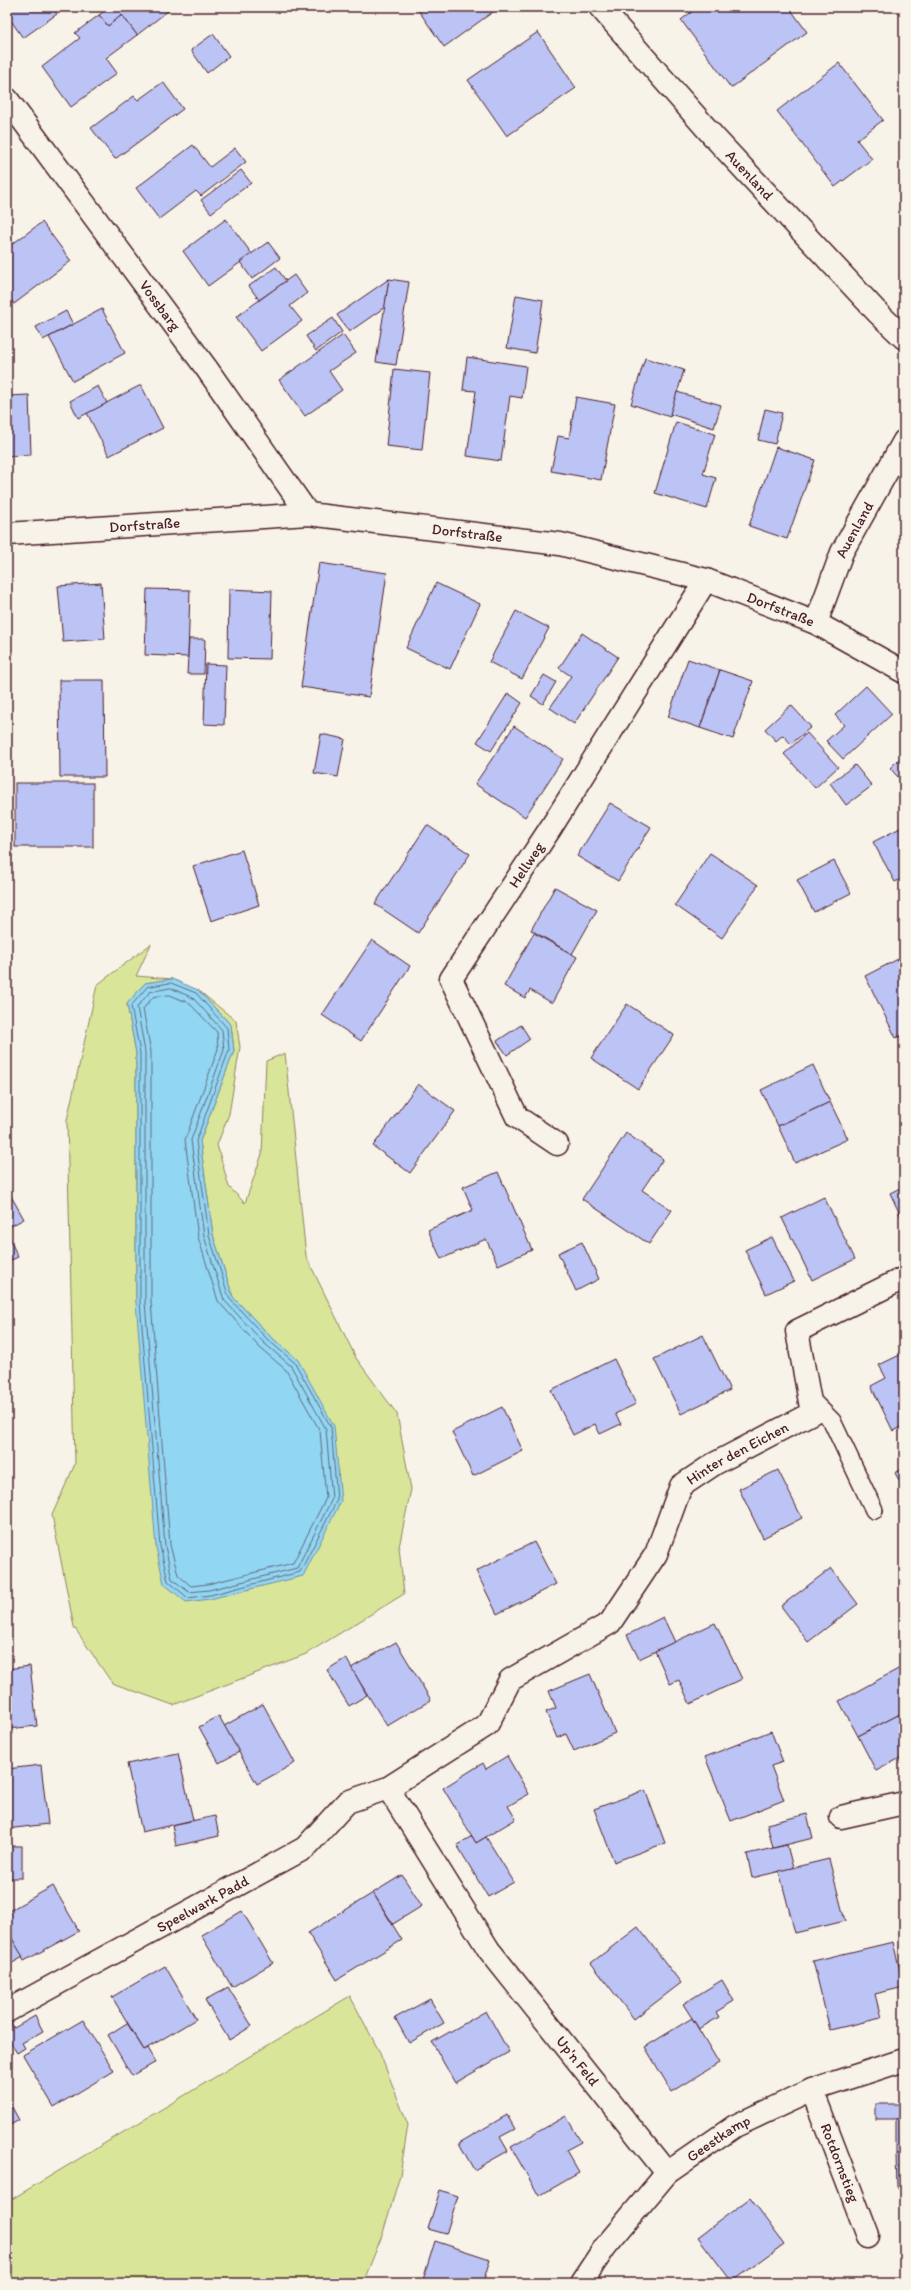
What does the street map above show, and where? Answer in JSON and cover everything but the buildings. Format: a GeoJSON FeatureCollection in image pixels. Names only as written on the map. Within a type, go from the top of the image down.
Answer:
{"type":"FeatureCollection","features":[{"type":"Feature","properties":{"kind":"street","name":"Auenland"},"geometry":{"type":"LineString","coordinates":[[600,7],[714,137],[877,312],[904,338]]}},
{"type":"Feature","properties":{"kind":"street","name":"Vossbarg"},"geometry":{"type":"LineString","coordinates":[[7,99],[207,369],[308,514]]}},
{"type":"Feature","properties":{"kind":"street","name":"Auenland"},"geometry":{"type":"LineString","coordinates":[[816,623],[842,552],[904,441]]}},
{"type":"Feature","properties":{"kind":"street","name":"Dorfstraße"},"geometry":{"type":"LineString","coordinates":[[7,534],[308,514],[560,544],[706,580],[816,623],[904,672]]}},
{"type":"Feature","properties":{"kind":"street","name":"Hellweg"},"geometry":{"type":"LineString","coordinates":[[557,1144],[517,1117],[451,980],[550,829],[706,580]]}},
{"type":"Feature","properties":{"kind":"street","name":"Hinter den Eichen"},"geometry":{"type":"LineString","coordinates":[[510,1680],[610,1623],[656,1554],[681,1486],[714,1464],[812,1413],[797,1332],[904,1278]]}},
{"type":"Feature","properties":{"kind":"street","name":"Speelwark Padd"},"geometry":{"type":"LineString","coordinates":[[7,2011],[306,1848],[347,1802],[388,1788],[487,1725],[510,1680]]}},
{"type":"Feature","properties":{"kind":"street","name":"Up'n Feld"},"geometry":{"type":"LineString","coordinates":[[388,1788],[489,1950],[666,2173]]}},
{"type":"Feature","properties":{"kind":"street"},"geometry":{"type":"LineString","coordinates":[[841,1816],[904,1803]]}},
{"type":"Feature","properties":{"kind":"street","name":"Geestkamp"},"geometry":{"type":"LineString","coordinates":[[581,2283],[605,2247],[666,2173],[735,2126],[812,2090],[904,2060]]}},
{"type":"Feature","properties":{"kind":"street","name":"Rotdornstieg"},"geometry":{"type":"LineString","coordinates":[[812,2090],[868,2236]]}},
{"type":"Feature","properties":{"kind":"lane"},"geometry":{"type":"LineString","coordinates":[[809,1398],[832,1420],[874,1510]]}},
{"type":"Feature","properties":{"kind":"green space"},"geometry":{"type":"Polygon","coordinates":[[[151,944],[136,976],[172,979],[145,983],[127,1004],[136,1053],[136,1302],[298,1360],[270,1336],[233,1297],[213,1235],[200,1141],[234,1051],[231,1025],[198,990],[236,1021],[240,1047],[229,1114],[217,1145],[229,1187],[245,1203],[262,1154],[266,1061],[285,1053],[306,1256],[356,1358],[397,1414],[411,1489],[399,1547],[404,1594],[306,1654],[173,1705],[112,1683],[74,1627],[52,1515],[75,1464],[67,1120],[97,985],[151,944]]]}},
{"type":"Feature","properties":{"kind":"green space"},"geometry":{"type":"Polygon","coordinates":[[[350,1996],[379,2051],[408,2125],[400,2175],[383,2233],[363,2283],[7,2283],[7,2202],[350,1996]]]}},
{"type":"Feature","properties":{"kind":"water"},"geometry":{"type":"Polygon","coordinates":[[[172,979],[198,990],[231,1025],[234,1051],[200,1141],[213,1235],[233,1297],[270,1336],[298,1360],[334,1426],[341,1501],[303,1576],[210,1599],[186,1602],[164,1584],[156,1547],[136,1302],[136,1053],[127,1004],[145,983],[172,979]]]}}]}
